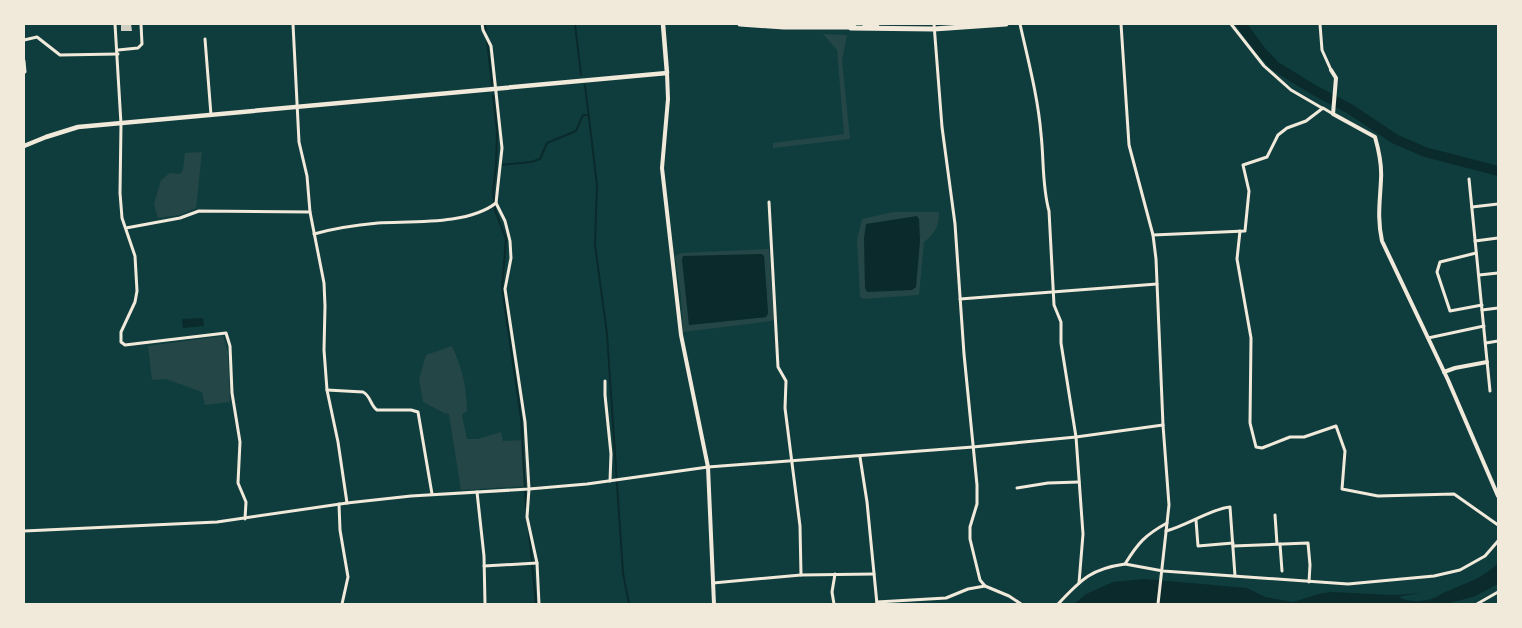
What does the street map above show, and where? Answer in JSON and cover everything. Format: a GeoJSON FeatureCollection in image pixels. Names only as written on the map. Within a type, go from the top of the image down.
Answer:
{"type":"FeatureCollection","features":[{"type":"Feature","properties":{"kind":"highway"},"geometry":{"type":"LineString","coordinates":[[740,24],[851,28],[1006,24]]}},
{"type":"Feature","properties":{"kind":"highway"},"geometry":{"type":"LineString","coordinates":[[851,28],[877,24]]}},
{"type":"Feature","properties":{"kind":"main road"},"geometry":{"type":"LineString","coordinates":[[24,146],[46,137],[78,128],[296,106],[667,73],[663,24]]}},
{"type":"Feature","properties":{"kind":"street"},"geometry":{"type":"LineString","coordinates":[[115,24],[121,124],[120,193],[122,218],[135,256],[138,291],[121,332],[120,342],[125,345],[226,333],[230,346],[232,393],[240,442],[238,483],[246,502],[245,519]]}},
{"type":"Feature","properties":{"kind":"street"},"geometry":{"type":"LineString","coordinates":[[24,40],[37,37],[60,55],[118,52],[138,48],[142,44],[141,24]]}},
{"type":"Feature","properties":{"kind":"street"},"geometry":{"type":"LineString","coordinates":[[293,24],[296,106],[300,145],[307,176],[310,212],[324,283],[324,350],[327,390],[338,442],[347,503]]}},
{"type":"Feature","properties":{"kind":"street"},"geometry":{"type":"LineString","coordinates":[[482,24],[490,46],[502,148],[496,202],[505,221],[510,241],[511,258],[506,289],[523,405],[529,489],[527,517],[537,563],[540,604]]}},
{"type":"Feature","properties":{"kind":"street"},"geometry":{"type":"LineString","coordinates":[[1020,24],[1033,80],[1041,133],[1045,196],[1049,211],[1052,291],[1054,305],[1061,322],[1061,343],[1076,437],[1083,534],[1079,583]]}},
{"type":"Feature","properties":{"kind":"street"},"geometry":{"type":"LineString","coordinates":[[1121,24],[1129,145],[1153,234],[1156,259],[1163,425],[1169,505],[1158,604]]}},
{"type":"Feature","properties":{"kind":"street"},"geometry":{"type":"LineString","coordinates":[[1231,24],[1264,66],[1291,90],[1322,108],[1334,112],[1375,137],[1380,152],[1381,178],[1378,226],[1382,241],[1444,372],[1498,496]]}},
{"type":"Feature","properties":{"kind":"street"},"geometry":{"type":"LineString","coordinates":[[1320,24],[1322,50],[1336,78],[1334,112]]}},
{"type":"Feature","properties":{"kind":"street"},"geometry":{"type":"LineString","coordinates":[[934,26],[942,127],[955,224],[973,447],[977,504],[970,527],[970,539],[980,580],[986,586],[1009,596],[1021,604]]}},
{"type":"Feature","properties":{"kind":"street"},"geometry":{"type":"LineString","coordinates":[[205,39],[211,115]]}},
{"type":"Feature","properties":{"kind":"street"},"geometry":{"type":"LineString","coordinates":[[24,61],[25,72]]}},
{"type":"Feature","properties":{"kind":"street"},"geometry":{"type":"LineString","coordinates":[[667,73],[668,99],[662,168],[680,335],[708,467],[714,604]]}},
{"type":"Feature","properties":{"kind":"street"},"geometry":{"type":"LineString","coordinates":[[1153,234],[1245,231],[1247,228],[1249,191],[1243,165],[1267,157],[1278,135],[1287,128],[1306,121],[1322,108]]}},
{"type":"Feature","properties":{"kind":"street"},"geometry":{"type":"LineString","coordinates":[[1469,179],[1490,391]]}},
{"type":"Feature","properties":{"kind":"street"},"geometry":{"type":"LineString","coordinates":[[314,234],[348,226],[425,222],[479,214],[496,202]]}},
{"type":"Feature","properties":{"kind":"street"},"geometry":{"type":"LineString","coordinates":[[769,202],[778,368],[786,381],[785,408],[800,526],[801,575]]}},
{"type":"Feature","properties":{"kind":"street"},"geometry":{"type":"LineString","coordinates":[[1472,207],[1498,204]]}},
{"type":"Feature","properties":{"kind":"street"},"geometry":{"type":"LineString","coordinates":[[126,228],[180,218],[199,211],[310,212]]}},
{"type":"Feature","properties":{"kind":"street"},"geometry":{"type":"LineString","coordinates":[[1240,231],[1237,259],[1251,338],[1250,423],[1256,447],[1262,448],[1290,437],[1304,437],[1336,426],[1345,451],[1342,489],[1378,496],[1454,494],[1498,525]]}},
{"type":"Feature","properties":{"kind":"street"},"geometry":{"type":"LineString","coordinates":[[1475,241],[1498,238]]}},
{"type":"Feature","properties":{"kind":"street"},"geometry":{"type":"LineString","coordinates":[[1476,253],[1440,262],[1437,272],[1450,311],[1482,305]]}},
{"type":"Feature","properties":{"kind":"street"},"geometry":{"type":"LineString","coordinates":[[1479,275],[1498,273]]}},
{"type":"Feature","properties":{"kind":"street"},"geometry":{"type":"LineString","coordinates":[[960,299],[1157,284]]}},
{"type":"Feature","properties":{"kind":"street"},"geometry":{"type":"LineString","coordinates":[[1482,310],[1498,308]]}},
{"type":"Feature","properties":{"kind":"street"},"geometry":{"type":"LineString","coordinates":[[1428,338],[1484,326]]}},
{"type":"Feature","properties":{"kind":"street"},"geometry":{"type":"LineString","coordinates":[[1486,343],[1498,341]]}},
{"type":"Feature","properties":{"kind":"street"},"geometry":{"type":"LineString","coordinates":[[1444,372],[1487,362]]}},
{"type":"Feature","properties":{"kind":"street"},"geometry":{"type":"LineString","coordinates":[[605,381],[604,395],[611,454],[610,481]]}},
{"type":"Feature","properties":{"kind":"street"},"geometry":{"type":"LineString","coordinates":[[327,390],[364,392],[377,410],[411,410],[418,412],[432,494]]}},
{"type":"Feature","properties":{"kind":"street"},"geometry":{"type":"LineString","coordinates":[[24,531],[217,522],[339,504],[432,494],[529,489],[610,481],[708,467],[973,447],[1076,437],[1163,425]]}},
{"type":"Feature","properties":{"kind":"street"},"geometry":{"type":"LineString","coordinates":[[860,457],[867,502],[877,603],[946,598],[968,589],[986,586]]}},
{"type":"Feature","properties":{"kind":"street"},"geometry":{"type":"LineString","coordinates":[[1018,488],[1048,483],[1079,482]]}},
{"type":"Feature","properties":{"kind":"street"},"geometry":{"type":"LineString","coordinates":[[477,492],[484,566],[485,604]]}},
{"type":"Feature","properties":{"kind":"street"},"geometry":{"type":"LineString","coordinates":[[339,504],[340,530],[348,577],[342,604]]}},
{"type":"Feature","properties":{"kind":"street"},"geometry":{"type":"LineString","coordinates":[[1166,531],[1224,507],[1230,507],[1235,576]]}},
{"type":"Feature","properties":{"kind":"street"},"geometry":{"type":"LineString","coordinates":[[1274,514],[1282,571]]}},
{"type":"Feature","properties":{"kind":"street"},"geometry":{"type":"LineString","coordinates":[[1196,520],[1198,546],[1308,542],[1309,582]]}},
{"type":"Feature","properties":{"kind":"street"},"geometry":{"type":"LineString","coordinates":[[1125,564],[1134,549],[1148,534],[1167,522]]}},
{"type":"Feature","properties":{"kind":"street"},"geometry":{"type":"LineString","coordinates":[[1058,604],[1091,574],[1106,567],[1125,564],[1162,573],[1348,584],[1434,576],[1460,570],[1485,556],[1498,541]]}},
{"type":"Feature","properties":{"kind":"street"},"geometry":{"type":"LineString","coordinates":[[484,566],[537,563]]}},
{"type":"Feature","properties":{"kind":"street"},"geometry":{"type":"LineString","coordinates":[[834,604],[832,592],[835,574]]}},
{"type":"Feature","properties":{"kind":"street"},"geometry":{"type":"LineString","coordinates":[[713,583],[801,575],[874,574]]}},
{"type":"Feature","properties":{"kind":"street"},"geometry":{"type":"LineString","coordinates":[[1476,604],[1498,592]]}},
{"type":"Feature","properties":{"kind":"shaded area"},"geometry":{"type":"Polygon","coordinates":[[[823,34],[847,35],[842,60],[850,139],[773,148],[773,143],[844,134],[837,50],[823,34]]]}},
{"type":"Feature","properties":{"kind":"shaded area"},"geometry":{"type":"Polygon","coordinates":[[[202,152],[196,208],[180,215],[158,218],[154,204],[161,180],[170,173],[180,174],[183,170],[185,153],[202,152]]]}},
{"type":"Feature","properties":{"kind":"shaded area"},"geometry":{"type":"Polygon","coordinates":[[[894,212],[939,212],[936,229],[924,242],[919,295],[864,299],[860,297],[857,240],[862,219],[894,212]]]}},
{"type":"Feature","properties":{"kind":"shaded area"},"geometry":{"type":"Polygon","coordinates":[[[917,216],[919,219],[920,241],[916,287],[912,290],[867,292],[865,288],[864,238],[866,224],[917,216]]]}},
{"type":"Feature","properties":{"kind":"shaded area"},"geometry":{"type":"Polygon","coordinates":[[[769,249],[774,319],[771,321],[683,332],[681,296],[675,256],[681,253],[769,249]],[[764,256],[687,295],[689,325],[766,317],[768,313],[764,256]]]}},
{"type":"Feature","properties":{"kind":"shaded area"},"geometry":{"type":"Polygon","coordinates":[[[762,254],[764,256],[768,313],[766,317],[689,325],[683,256],[762,254]]]}},
{"type":"Feature","properties":{"kind":"shaded area"},"geometry":{"type":"Polygon","coordinates":[[[203,318],[204,326],[183,328],[182,319],[203,318]]]}},
{"type":"Feature","properties":{"kind":"shaded area"},"geometry":{"type":"Polygon","coordinates":[[[223,336],[228,353],[230,402],[205,405],[202,392],[166,379],[152,380],[148,346],[223,336]]]}},
{"type":"Feature","properties":{"kind":"shaded area"},"geometry":{"type":"Polygon","coordinates":[[[452,346],[465,385],[467,411],[462,415],[467,439],[478,439],[501,432],[503,441],[524,440],[527,486],[461,490],[449,414],[423,402],[419,379],[426,355],[452,346]]]}},
{"type":"Feature","properties":{"kind":"shaded area"},"geometry":{"type":"Polygon","coordinates":[[[1498,563],[1498,584],[1473,597],[1445,604],[1074,604],[1086,594],[1113,582],[1145,579],[1247,588],[1265,597],[1293,602],[1331,592],[1393,595],[1423,593],[1401,596],[1400,598],[1421,601],[1434,598],[1474,580],[1487,573],[1498,563]]]}},
{"type":"Feature","properties":{"kind":"building"},"geometry":{"type":"Polygon","coordinates":[[[121,24],[131,24],[132,31],[121,31],[121,24]]]}},
{"type":"Feature","properties":{"kind":"waterway"},"geometry":{"type":"LineString","coordinates":[[485,24],[486,34]]}},
{"type":"Feature","properties":{"kind":"waterway"},"geometry":{"type":"LineString","coordinates":[[575,24],[581,75]]}},
{"type":"Feature","properties":{"kind":"waterway"},"geometry":{"type":"LineString","coordinates":[[1241,24],[1275,66],[1350,109],[1395,139],[1425,152],[1498,171]]}},
{"type":"Feature","properties":{"kind":"waterway"},"geometry":{"type":"LineString","coordinates":[[487,41],[492,85]]}},
{"type":"Feature","properties":{"kind":"waterway"},"geometry":{"type":"LineString","coordinates":[[585,85],[597,185],[595,245],[607,334],[623,573],[629,604]]}},
{"type":"Feature","properties":{"kind":"waterway"},"geometry":{"type":"LineString","coordinates":[[493,96],[497,132],[493,191],[495,210],[506,239],[502,288],[521,418],[526,507]]}},
{"type":"Feature","properties":{"kind":"waterway"},"geometry":{"type":"LineString","coordinates":[[501,165],[531,162],[540,159],[547,143],[576,131],[583,115],[588,115]]}},
{"type":"Feature","properties":{"kind":"waterway"},"geometry":{"type":"LineString","coordinates":[[529,532],[536,604]]}}]}
